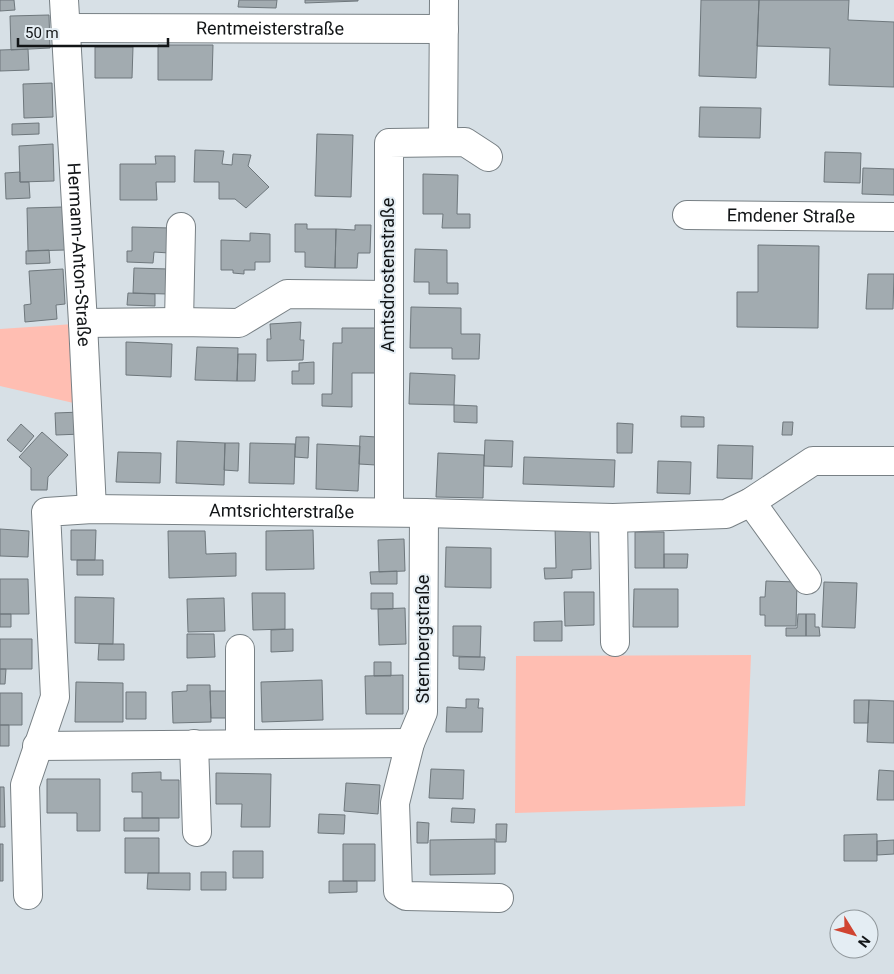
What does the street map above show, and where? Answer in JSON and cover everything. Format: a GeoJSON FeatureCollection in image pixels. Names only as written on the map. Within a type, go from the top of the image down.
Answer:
{"type":"FeatureCollection","features":[{"type":"Feature","properties":{"kind":"street","name":"Hermann-Anton-Straße"},"geometry":{"type":"LineString","coordinates":[[64,0],[92,509]]}},
{"type":"Feature","properties":{"kind":"street"},"geometry":{"type":"LineString","coordinates":[[444,0],[444,142]]}},
{"type":"Feature","properties":{"kind":"street","name":"Rentmeisterstraße"},"geometry":{"type":"LineString","coordinates":[[66,28],[444,29]]}},
{"type":"Feature","properties":{"kind":"street","name":"Amtsdrostenstraße"},"geometry":{"type":"LineString","coordinates":[[389,512],[389,143],[465,142],[488,157]]}},
{"type":"Feature","properties":{"kind":"street","name":"Emdener Straße"},"geometry":{"type":"LineString","coordinates":[[687,215],[894,217]]}},
{"type":"Feature","properties":{"kind":"street"},"geometry":{"type":"LineString","coordinates":[[179,322],[181,227]]}},
{"type":"Feature","properties":{"kind":"street"},"geometry":{"type":"LineString","coordinates":[[83,323],[239,323],[287,294],[388,295]]}},
{"type":"Feature","properties":{"kind":"street","name":"Amtsrichterstraße"},"geometry":{"type":"LineString","coordinates":[[38,746],[55,697],[46,512],[92,509],[389,512],[613,518],[726,514],[751,502],[813,461],[894,461]]}},
{"type":"Feature","properties":{"kind":"street"},"geometry":{"type":"LineString","coordinates":[[751,502],[807,580]]}},
{"type":"Feature","properties":{"kind":"street","name":"Sternbergstraße"},"geometry":{"type":"LineString","coordinates":[[424,513],[423,712],[410,743],[395,803],[398,891],[406,896],[499,898]]}},
{"type":"Feature","properties":{"kind":"street"},"geometry":{"type":"LineString","coordinates":[[613,518],[615,642]]}},
{"type":"Feature","properties":{"kind":"street"},"geometry":{"type":"LineString","coordinates":[[240,649],[240,744]]}},
{"type":"Feature","properties":{"kind":"street"},"geometry":{"type":"LineString","coordinates":[[28,894],[25,785],[38,746],[410,743]]}},
{"type":"Feature","properties":{"kind":"street"},"geometry":{"type":"LineString","coordinates":[[194,744],[197,832]]}},
{"type":"Feature","properties":{"kind":"shaded area"},"geometry":{"type":"Polygon","coordinates":[[[74,324],[78,404],[0,386],[0,329],[74,324]]]}},
{"type":"Feature","properties":{"kind":"shaded area"},"geometry":{"type":"Polygon","coordinates":[[[751,655],[745,806],[515,813],[516,656],[751,655]]]}},
{"type":"Feature","properties":{"kind":"building"},"geometry":{"type":"Polygon","coordinates":[[[0,0],[14,0],[15,10],[0,11],[0,0]]]}},
{"type":"Feature","properties":{"kind":"building"},"geometry":{"type":"Polygon","coordinates":[[[239,0],[277,0],[276,8],[238,7],[239,0]]]}},
{"type":"Feature","properties":{"kind":"building"},"geometry":{"type":"Polygon","coordinates":[[[305,0],[358,0],[358,1],[305,3],[305,0]]]}},
{"type":"Feature","properties":{"kind":"building"},"geometry":{"type":"Polygon","coordinates":[[[701,0],[759,0],[756,78],[699,76],[701,0]]]}},
{"type":"Feature","properties":{"kind":"building"},"geometry":{"type":"Polygon","coordinates":[[[759,0],[849,0],[848,20],[894,22],[894,87],[829,85],[830,48],[757,46],[759,0]]]}},
{"type":"Feature","properties":{"kind":"building"},"geometry":{"type":"Polygon","coordinates":[[[49,15],[50,48],[11,50],[10,16],[49,15]]]}},
{"type":"Feature","properties":{"kind":"building"},"geometry":{"type":"Polygon","coordinates":[[[158,45],[213,45],[212,80],[158,80],[158,45]]]}},
{"type":"Feature","properties":{"kind":"building"},"geometry":{"type":"Polygon","coordinates":[[[95,47],[133,47],[132,78],[95,78],[95,47]]]}},
{"type":"Feature","properties":{"kind":"building"},"geometry":{"type":"Polygon","coordinates":[[[28,49],[29,70],[0,71],[0,50],[28,49]]]}},
{"type":"Feature","properties":{"kind":"building"},"geometry":{"type":"Polygon","coordinates":[[[52,83],[53,117],[24,118],[23,84],[52,83]]]}},
{"type":"Feature","properties":{"kind":"building"},"geometry":{"type":"Polygon","coordinates":[[[700,107],[761,108],[760,138],[699,137],[700,107]]]}},
{"type":"Feature","properties":{"kind":"building"},"geometry":{"type":"Polygon","coordinates":[[[39,123],[39,134],[12,135],[12,124],[39,123]]]}},
{"type":"Feature","properties":{"kind":"building"},"geometry":{"type":"Polygon","coordinates":[[[317,134],[353,135],[351,197],[315,196],[317,134]]]}},
{"type":"Feature","properties":{"kind":"building"},"geometry":{"type":"Polygon","coordinates":[[[53,144],[54,181],[20,182],[19,146],[53,144]]]}},
{"type":"Feature","properties":{"kind":"building"},"geometry":{"type":"Polygon","coordinates":[[[195,150],[224,151],[222,164],[232,165],[233,154],[251,155],[248,166],[269,187],[246,208],[235,199],[219,199],[219,182],[194,182],[195,150]]]}},
{"type":"Feature","properties":{"kind":"building"},"geometry":{"type":"Polygon","coordinates":[[[825,152],[861,153],[860,183],[824,182],[825,152]]]}},
{"type":"Feature","properties":{"kind":"building"},"geometry":{"type":"Polygon","coordinates":[[[155,156],[175,156],[175,182],[156,182],[157,200],[120,200],[120,164],[156,164],[155,156]]]}},
{"type":"Feature","properties":{"kind":"building"},"geometry":{"type":"Polygon","coordinates":[[[863,168],[894,169],[894,195],[862,194],[863,168]]]}},
{"type":"Feature","properties":{"kind":"building"},"geometry":{"type":"Polygon","coordinates":[[[20,172],[20,182],[29,182],[30,198],[6,199],[5,173],[20,172]]]}},
{"type":"Feature","properties":{"kind":"building"},"geometry":{"type":"Polygon","coordinates":[[[423,174],[458,175],[457,214],[470,214],[470,228],[442,228],[443,214],[423,214],[423,174]]]}},
{"type":"Feature","properties":{"kind":"building"},"geometry":{"type":"Polygon","coordinates":[[[63,207],[65,250],[28,251],[27,208],[63,207]]]}},
{"type":"Feature","properties":{"kind":"building"},"geometry":{"type":"Polygon","coordinates":[[[295,224],[307,224],[307,229],[336,229],[335,268],[305,267],[305,252],[295,252],[295,224]]]}},
{"type":"Feature","properties":{"kind":"building"},"geometry":{"type":"Polygon","coordinates":[[[355,225],[371,225],[370,253],[358,253],[357,268],[335,268],[336,229],[355,230],[355,225]]]}},
{"type":"Feature","properties":{"kind":"building"},"geometry":{"type":"Polygon","coordinates":[[[132,227],[170,228],[169,253],[154,252],[153,263],[127,262],[127,251],[132,251],[132,227]]]}},
{"type":"Feature","properties":{"kind":"building"},"geometry":{"type":"Polygon","coordinates":[[[250,233],[270,234],[270,262],[255,262],[255,270],[244,270],[244,274],[233,273],[233,270],[221,270],[221,240],[250,241],[250,233]]]}},
{"type":"Feature","properties":{"kind":"building"},"geometry":{"type":"Polygon","coordinates":[[[758,245],[819,246],[818,328],[737,327],[737,292],[758,292],[758,245]]]}},
{"type":"Feature","properties":{"kind":"building"},"geometry":{"type":"Polygon","coordinates":[[[415,249],[447,250],[447,283],[458,283],[458,294],[429,294],[429,282],[414,282],[415,249]]]}},
{"type":"Feature","properties":{"kind":"building"},"geometry":{"type":"Polygon","coordinates":[[[49,250],[50,263],[26,264],[26,251],[49,250]]]}},
{"type":"Feature","properties":{"kind":"building"},"geometry":{"type":"Polygon","coordinates":[[[134,268],[168,269],[167,294],[133,293],[134,268]]]}},
{"type":"Feature","properties":{"kind":"building"},"geometry":{"type":"Polygon","coordinates":[[[63,269],[65,304],[56,305],[57,319],[25,322],[24,305],[31,304],[29,271],[63,269]]]}},
{"type":"Feature","properties":{"kind":"building"},"geometry":{"type":"Polygon","coordinates":[[[868,274],[894,274],[893,309],[866,309],[868,274]]]}},
{"type":"Feature","properties":{"kind":"building"},"geometry":{"type":"Polygon","coordinates":[[[128,293],[155,294],[155,306],[127,305],[128,293]]]}},
{"type":"Feature","properties":{"kind":"building"},"geometry":{"type":"Polygon","coordinates":[[[411,307],[461,308],[461,334],[480,334],[479,359],[452,359],[452,348],[410,348],[411,307]]]}},
{"type":"Feature","properties":{"kind":"building"},"geometry":{"type":"Polygon","coordinates":[[[301,322],[300,340],[304,340],[303,360],[267,361],[267,339],[271,339],[270,324],[301,322]]]}},
{"type":"Feature","properties":{"kind":"building"},"geometry":{"type":"Polygon","coordinates":[[[342,328],[375,328],[375,373],[352,373],[352,407],[322,406],[322,394],[332,394],[333,343],[342,343],[342,328]]]}},
{"type":"Feature","properties":{"kind":"building"},"geometry":{"type":"Polygon","coordinates":[[[126,342],[172,344],[171,377],[126,375],[126,342]]]}},
{"type":"Feature","properties":{"kind":"building"},"geometry":{"type":"Polygon","coordinates":[[[197,347],[238,348],[237,381],[195,380],[197,347]]]}},
{"type":"Feature","properties":{"kind":"building"},"geometry":{"type":"Polygon","coordinates":[[[238,354],[256,354],[255,381],[237,381],[238,354]]]}},
{"type":"Feature","properties":{"kind":"building"},"geometry":{"type":"Polygon","coordinates":[[[314,362],[314,384],[292,384],[292,371],[299,371],[299,363],[314,362]]]}},
{"type":"Feature","properties":{"kind":"building"},"geometry":{"type":"Polygon","coordinates":[[[410,373],[455,375],[454,405],[409,404],[410,373]]]}},
{"type":"Feature","properties":{"kind":"building"},"geometry":{"type":"Polygon","coordinates":[[[454,405],[477,406],[477,423],[454,422],[454,405]]]}},
{"type":"Feature","properties":{"kind":"building"},"geometry":{"type":"Polygon","coordinates":[[[81,412],[82,434],[56,435],[55,413],[81,412]]]}},
{"type":"Feature","properties":{"kind":"building"},"geometry":{"type":"Polygon","coordinates":[[[681,416],[704,417],[704,427],[681,427],[681,416]]]}},
{"type":"Feature","properties":{"kind":"building"},"geometry":{"type":"Polygon","coordinates":[[[783,422],[793,422],[792,435],[782,435],[783,422]]]}},
{"type":"Feature","properties":{"kind":"building"},"geometry":{"type":"Polygon","coordinates":[[[617,423],[633,424],[632,453],[617,453],[617,423]]]}},
{"type":"Feature","properties":{"kind":"building"},"geometry":{"type":"Polygon","coordinates":[[[21,424],[34,436],[21,452],[7,440],[21,424]]]}},
{"type":"Feature","properties":{"kind":"building"},"geometry":{"type":"Polygon","coordinates":[[[42,432],[68,455],[48,477],[47,490],[31,490],[31,468],[19,457],[42,432]]]}},
{"type":"Feature","properties":{"kind":"building"},"geometry":{"type":"Polygon","coordinates":[[[360,436],[377,437],[376,465],[359,464],[360,436]]]}},
{"type":"Feature","properties":{"kind":"building"},"geometry":{"type":"Polygon","coordinates":[[[296,437],[309,437],[308,458],[295,457],[296,437]]]}},
{"type":"Feature","properties":{"kind":"building"},"geometry":{"type":"Polygon","coordinates":[[[485,440],[513,441],[512,467],[484,466],[485,440]]]}},
{"type":"Feature","properties":{"kind":"building"},"geometry":{"type":"Polygon","coordinates":[[[177,441],[225,443],[224,485],[176,483],[177,441]]]}},
{"type":"Feature","properties":{"kind":"building"},"geometry":{"type":"Polygon","coordinates":[[[225,443],[239,443],[238,471],[224,470],[225,443]]]}},
{"type":"Feature","properties":{"kind":"building"},"geometry":{"type":"Polygon","coordinates":[[[250,443],[295,444],[294,484],[249,483],[250,443]]]}},
{"type":"Feature","properties":{"kind":"building"},"geometry":{"type":"Polygon","coordinates":[[[317,444],[360,446],[358,491],[316,489],[317,444]]]}},
{"type":"Feature","properties":{"kind":"building"},"geometry":{"type":"Polygon","coordinates":[[[718,445],[753,446],[752,479],[717,478],[718,445]]]}},
{"type":"Feature","properties":{"kind":"building"},"geometry":{"type":"Polygon","coordinates":[[[118,452],[161,453],[160,483],[116,482],[118,452]]]}},
{"type":"Feature","properties":{"kind":"building"},"geometry":{"type":"Polygon","coordinates":[[[438,453],[484,455],[483,498],[436,497],[438,453]]]}},
{"type":"Feature","properties":{"kind":"building"},"geometry":{"type":"Polygon","coordinates":[[[524,457],[615,460],[614,487],[523,484],[524,457]]]}},
{"type":"Feature","properties":{"kind":"building"},"geometry":{"type":"Polygon","coordinates":[[[658,461],[691,462],[690,494],[657,493],[658,461]]]}},
{"type":"Feature","properties":{"kind":"building"},"geometry":{"type":"Polygon","coordinates":[[[590,526],[591,569],[572,570],[572,578],[545,579],[544,568],[556,568],[555,527],[590,526]]]}},
{"type":"Feature","properties":{"kind":"building"},"geometry":{"type":"Polygon","coordinates":[[[0,529],[29,531],[28,557],[0,556],[0,529]]]}},
{"type":"Feature","properties":{"kind":"building"},"geometry":{"type":"Polygon","coordinates":[[[71,530],[96,530],[95,560],[71,560],[71,530]]]}},
{"type":"Feature","properties":{"kind":"building"},"geometry":{"type":"Polygon","coordinates":[[[313,530],[314,569],[266,570],[266,531],[313,530]]]}},
{"type":"Feature","properties":{"kind":"building"},"geometry":{"type":"Polygon","coordinates":[[[168,531],[205,531],[206,554],[236,553],[236,576],[169,578],[168,531]]]}},
{"type":"Feature","properties":{"kind":"building"},"geometry":{"type":"Polygon","coordinates":[[[635,532],[664,532],[664,568],[635,568],[635,532]]]}},
{"type":"Feature","properties":{"kind":"building"},"geometry":{"type":"Polygon","coordinates":[[[404,539],[405,571],[379,572],[378,540],[404,539]]]}},
{"type":"Feature","properties":{"kind":"building"},"geometry":{"type":"Polygon","coordinates":[[[446,547],[491,548],[491,588],[445,587],[446,547]]]}},
{"type":"Feature","properties":{"kind":"building"},"geometry":{"type":"Polygon","coordinates":[[[664,554],[688,554],[687,568],[664,568],[664,554]]]}},
{"type":"Feature","properties":{"kind":"building"},"geometry":{"type":"Polygon","coordinates":[[[77,560],[103,560],[103,575],[77,575],[77,560]]]}},
{"type":"Feature","properties":{"kind":"building"},"geometry":{"type":"Polygon","coordinates":[[[397,571],[397,584],[371,584],[370,572],[397,571]]]}},
{"type":"Feature","properties":{"kind":"building"},"geometry":{"type":"Polygon","coordinates":[[[0,579],[28,579],[29,614],[0,614],[0,579]]]}},
{"type":"Feature","properties":{"kind":"building"},"geometry":{"type":"Polygon","coordinates":[[[766,581],[797,582],[796,626],[765,626],[765,615],[760,615],[760,597],[765,597],[766,581]]]}},
{"type":"Feature","properties":{"kind":"building"},"geometry":{"type":"Polygon","coordinates":[[[824,582],[857,583],[855,628],[822,627],[824,582]]]}},
{"type":"Feature","properties":{"kind":"building"},"geometry":{"type":"Polygon","coordinates":[[[634,589],[678,589],[678,627],[633,627],[634,589]]]}},
{"type":"Feature","properties":{"kind":"building"},"geometry":{"type":"Polygon","coordinates":[[[564,592],[594,592],[594,625],[565,626],[564,592]]]}},
{"type":"Feature","properties":{"kind":"building"},"geometry":{"type":"Polygon","coordinates":[[[252,593],[285,593],[285,629],[253,630],[252,593]]]}},
{"type":"Feature","properties":{"kind":"building"},"geometry":{"type":"Polygon","coordinates":[[[371,593],[393,593],[393,609],[371,609],[371,593]]]}},
{"type":"Feature","properties":{"kind":"building"},"geometry":{"type":"Polygon","coordinates":[[[75,597],[114,598],[113,644],[75,643],[75,597]]]}},
{"type":"Feature","properties":{"kind":"building"},"geometry":{"type":"Polygon","coordinates":[[[224,598],[225,631],[188,632],[187,599],[224,598]]]}},
{"type":"Feature","properties":{"kind":"building"},"geometry":{"type":"Polygon","coordinates":[[[405,608],[406,644],[379,645],[378,609],[405,608]]]}},
{"type":"Feature","properties":{"kind":"building"},"geometry":{"type":"Polygon","coordinates":[[[0,614],[11,614],[11,627],[0,627],[0,614]]]}},
{"type":"Feature","properties":{"kind":"building"},"geometry":{"type":"Polygon","coordinates":[[[798,614],[806,614],[806,636],[786,636],[786,628],[797,628],[798,614]]]}},
{"type":"Feature","properties":{"kind":"building"},"geometry":{"type":"Polygon","coordinates":[[[806,614],[815,614],[815,627],[819,627],[820,636],[806,636],[806,614]]]}},
{"type":"Feature","properties":{"kind":"building"},"geometry":{"type":"Polygon","coordinates":[[[562,621],[562,641],[534,641],[534,622],[562,621]]]}},
{"type":"Feature","properties":{"kind":"building"},"geometry":{"type":"Polygon","coordinates":[[[453,626],[481,626],[480,657],[453,656],[453,626]]]}},
{"type":"Feature","properties":{"kind":"building"},"geometry":{"type":"Polygon","coordinates":[[[293,629],[293,651],[271,652],[271,630],[293,629]]]}},
{"type":"Feature","properties":{"kind":"building"},"geometry":{"type":"Polygon","coordinates":[[[187,634],[214,634],[215,657],[187,658],[187,634]]]}},
{"type":"Feature","properties":{"kind":"building"},"geometry":{"type":"Polygon","coordinates":[[[0,639],[32,639],[32,669],[0,669],[0,639]]]}},
{"type":"Feature","properties":{"kind":"building"},"geometry":{"type":"Polygon","coordinates":[[[99,644],[124,644],[124,660],[98,660],[99,644]]]}},
{"type":"Feature","properties":{"kind":"building"},"geometry":{"type":"Polygon","coordinates":[[[459,657],[485,657],[484,670],[459,669],[459,657]]]}},
{"type":"Feature","properties":{"kind":"building"},"geometry":{"type":"Polygon","coordinates":[[[374,662],[391,662],[391,676],[374,676],[374,662]]]}},
{"type":"Feature","properties":{"kind":"building"},"geometry":{"type":"Polygon","coordinates":[[[0,669],[6,669],[5,684],[0,684],[0,669]]]}},
{"type":"Feature","properties":{"kind":"building"},"geometry":{"type":"Polygon","coordinates":[[[403,675],[403,714],[366,714],[365,676],[403,675]]]}},
{"type":"Feature","properties":{"kind":"building"},"geometry":{"type":"Polygon","coordinates":[[[322,680],[323,720],[262,722],[261,682],[322,680]]]}},
{"type":"Feature","properties":{"kind":"building"},"geometry":{"type":"Polygon","coordinates":[[[76,682],[123,683],[123,722],[75,722],[76,682]]]}},
{"type":"Feature","properties":{"kind":"building"},"geometry":{"type":"Polygon","coordinates":[[[187,685],[210,685],[211,722],[173,723],[172,692],[187,691],[187,685]]]}},
{"type":"Feature","properties":{"kind":"building"},"geometry":{"type":"Polygon","coordinates":[[[210,691],[226,691],[227,718],[211,718],[210,691]]]}},
{"type":"Feature","properties":{"kind":"building"},"geometry":{"type":"Polygon","coordinates":[[[126,692],[146,692],[146,719],[126,719],[126,692]]]}},
{"type":"Feature","properties":{"kind":"building"},"geometry":{"type":"Polygon","coordinates":[[[0,693],[22,693],[22,725],[0,725],[0,693]]]}},
{"type":"Feature","properties":{"kind":"building"},"geometry":{"type":"Polygon","coordinates":[[[466,699],[479,699],[478,708],[483,708],[482,732],[446,732],[447,707],[466,708],[466,699]]]}},
{"type":"Feature","properties":{"kind":"building"},"geometry":{"type":"Polygon","coordinates":[[[854,700],[869,700],[868,723],[854,723],[854,700]]]}},
{"type":"Feature","properties":{"kind":"building"},"geometry":{"type":"Polygon","coordinates":[[[869,700],[894,701],[894,743],[867,742],[869,700]]]}},
{"type":"Feature","properties":{"kind":"building"},"geometry":{"type":"Polygon","coordinates":[[[0,725],[9,725],[9,746],[0,746],[0,725]]]}},
{"type":"Feature","properties":{"kind":"building"},"geometry":{"type":"Polygon","coordinates":[[[431,769],[464,770],[463,799],[429,798],[431,769]]]}},
{"type":"Feature","properties":{"kind":"building"},"geometry":{"type":"Polygon","coordinates":[[[879,770],[894,771],[894,800],[877,800],[879,770]]]}},
{"type":"Feature","properties":{"kind":"building"},"geometry":{"type":"Polygon","coordinates":[[[161,772],[161,780],[179,780],[179,818],[142,818],[142,792],[132,792],[132,773],[161,772]]]}},
{"type":"Feature","properties":{"kind":"building"},"geometry":{"type":"Polygon","coordinates":[[[216,773],[271,774],[270,827],[241,827],[242,804],[216,804],[216,773]]]}},
{"type":"Feature","properties":{"kind":"building"},"geometry":{"type":"Polygon","coordinates":[[[47,779],[100,779],[100,831],[77,831],[77,813],[47,813],[47,779]]]}},
{"type":"Feature","properties":{"kind":"building"},"geometry":{"type":"Polygon","coordinates":[[[346,783],[380,785],[378,814],[344,811],[346,783]]]}},
{"type":"Feature","properties":{"kind":"building"},"geometry":{"type":"Polygon","coordinates":[[[0,787],[4,787],[5,827],[0,827],[0,787]]]}},
{"type":"Feature","properties":{"kind":"building"},"geometry":{"type":"Polygon","coordinates":[[[452,808],[475,809],[474,823],[451,822],[452,808]]]}},
{"type":"Feature","properties":{"kind":"building"},"geometry":{"type":"Polygon","coordinates":[[[319,814],[345,815],[344,834],[318,833],[319,814]]]}},
{"type":"Feature","properties":{"kind":"building"},"geometry":{"type":"Polygon","coordinates":[[[124,818],[159,818],[159,831],[124,831],[124,818]]]}},
{"type":"Feature","properties":{"kind":"building"},"geometry":{"type":"Polygon","coordinates":[[[417,822],[429,823],[428,843],[417,843],[417,822]]]}},
{"type":"Feature","properties":{"kind":"building"},"geometry":{"type":"Polygon","coordinates":[[[496,824],[507,824],[506,842],[496,842],[496,824]]]}},
{"type":"Feature","properties":{"kind":"building"},"geometry":{"type":"Polygon","coordinates":[[[877,834],[877,861],[844,861],[844,835],[877,834]]]}},
{"type":"Feature","properties":{"kind":"building"},"geometry":{"type":"Polygon","coordinates":[[[125,838],[159,838],[159,873],[125,873],[125,838]]]}},
{"type":"Feature","properties":{"kind":"building"},"geometry":{"type":"Polygon","coordinates":[[[495,839],[495,874],[430,875],[430,840],[495,839]]]}},
{"type":"Feature","properties":{"kind":"building"},"geometry":{"type":"Polygon","coordinates":[[[894,840],[894,854],[877,855],[877,841],[894,840]]]}},
{"type":"Feature","properties":{"kind":"building"},"geometry":{"type":"Polygon","coordinates":[[[0,844],[3,844],[3,881],[0,881],[0,844]]]}},
{"type":"Feature","properties":{"kind":"building"},"geometry":{"type":"Polygon","coordinates":[[[343,844],[375,844],[375,881],[343,881],[343,844]]]}},
{"type":"Feature","properties":{"kind":"building"},"geometry":{"type":"Polygon","coordinates":[[[233,851],[263,851],[263,878],[233,878],[233,851]]]}},
{"type":"Feature","properties":{"kind":"building"},"geometry":{"type":"Polygon","coordinates":[[[201,872],[226,872],[226,890],[201,890],[201,872]]]}},
{"type":"Feature","properties":{"kind":"building"},"geometry":{"type":"Polygon","coordinates":[[[148,873],[190,873],[190,890],[147,889],[148,873]]]}},
{"type":"Feature","properties":{"kind":"building"},"geometry":{"type":"Polygon","coordinates":[[[329,881],[357,881],[357,892],[329,893],[329,881]]]}}]}
